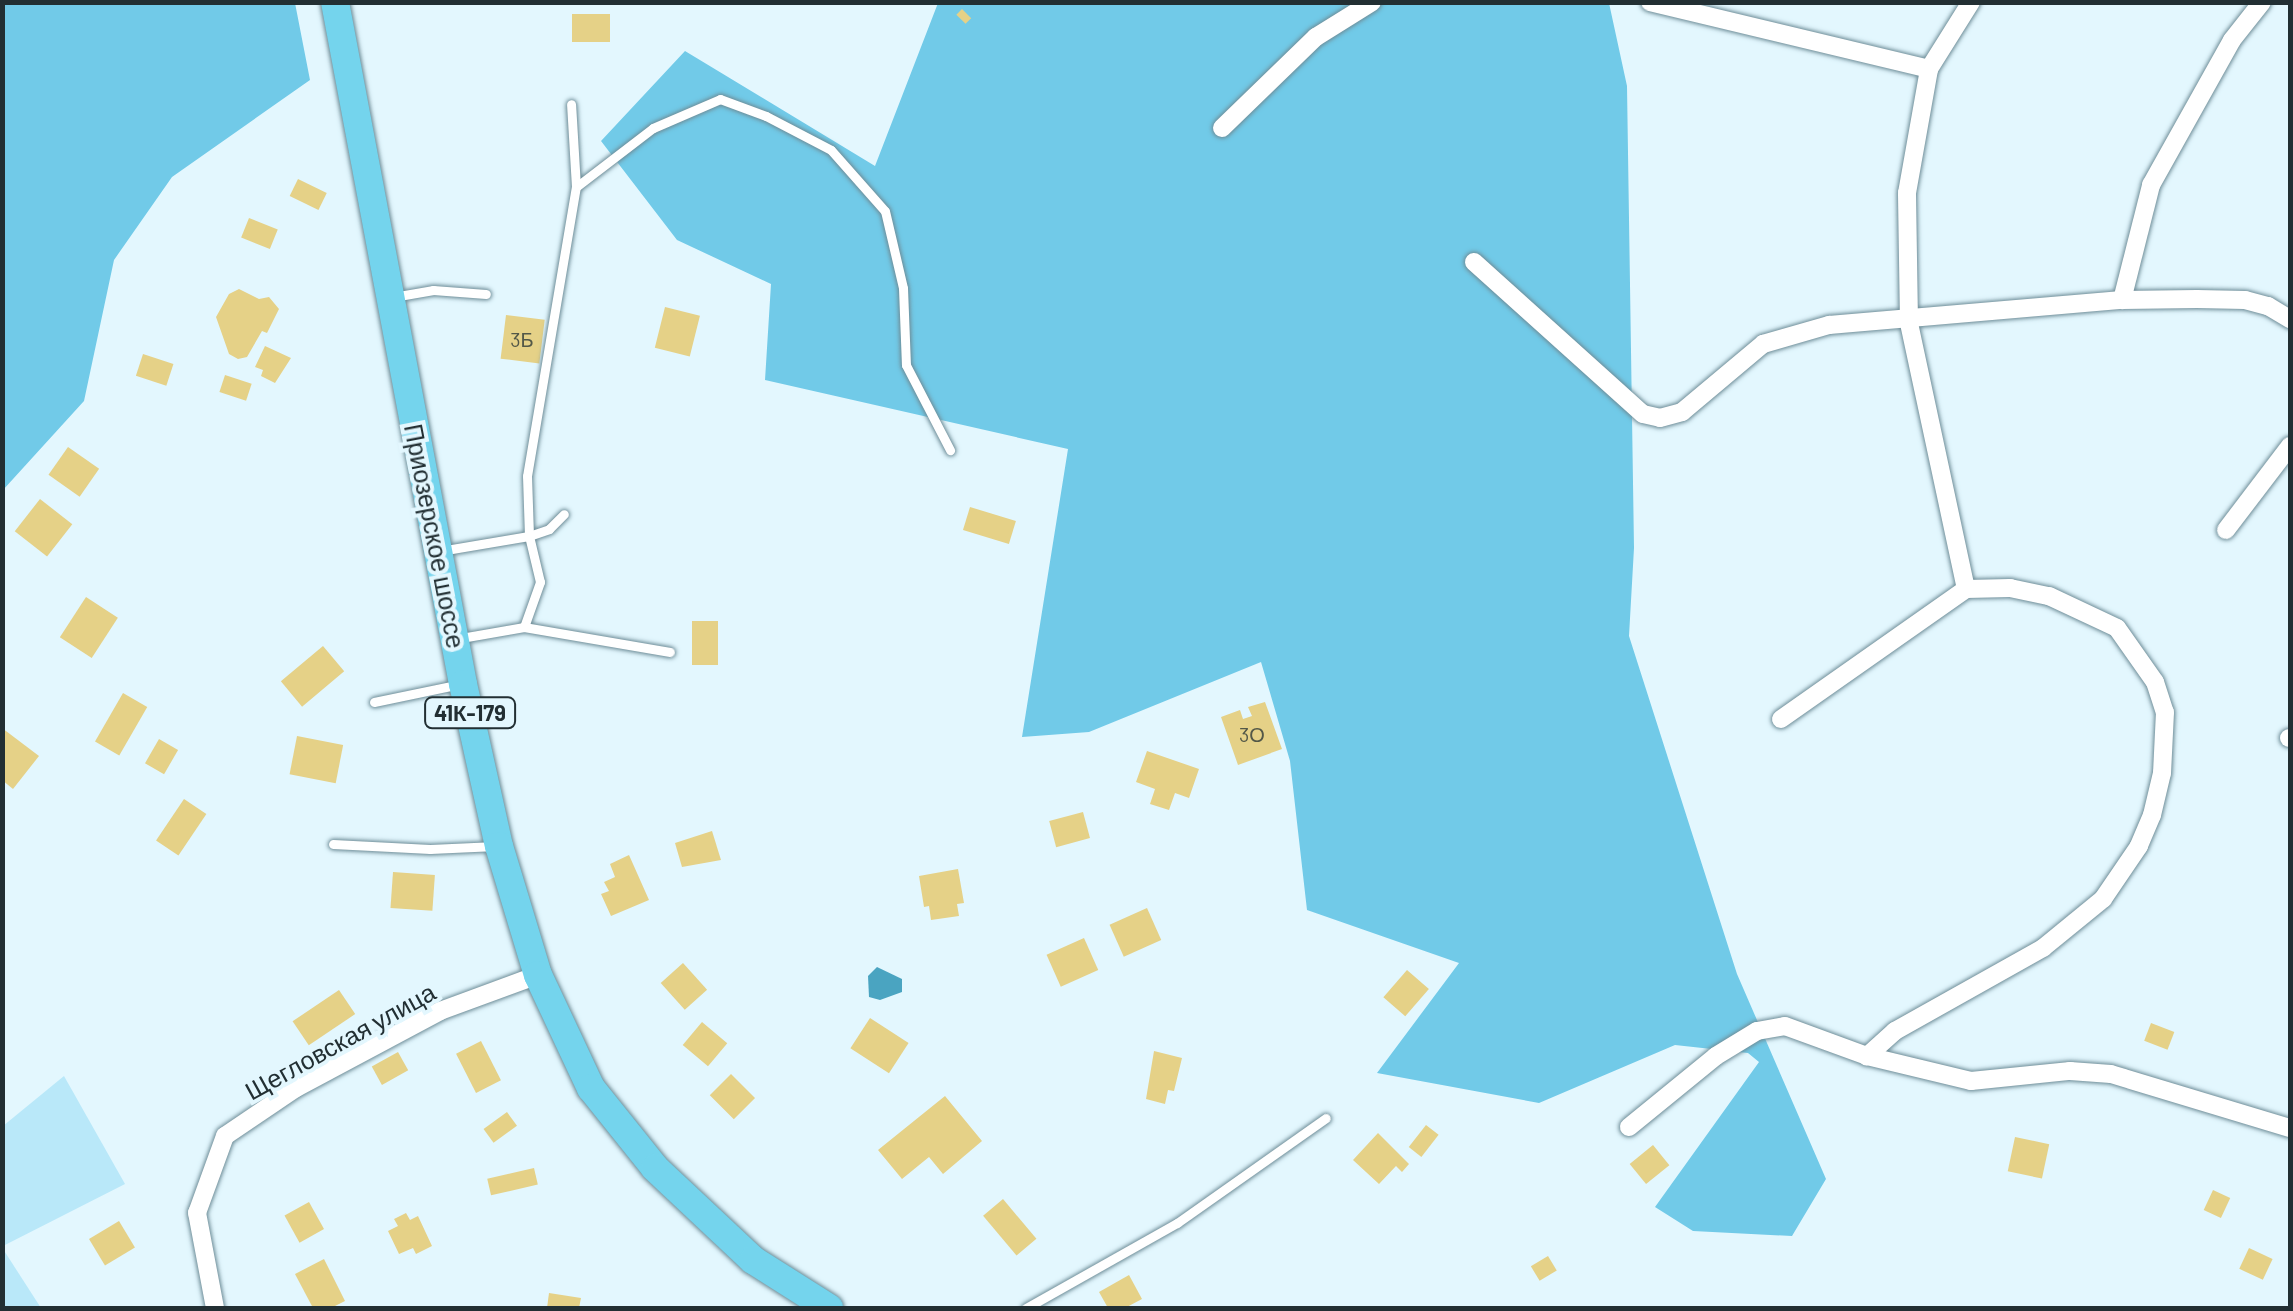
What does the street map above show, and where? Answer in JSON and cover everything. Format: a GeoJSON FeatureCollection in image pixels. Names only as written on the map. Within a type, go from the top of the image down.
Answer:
{"type":"FeatureCollection","features":[{"type":"Feature","properties":{"kind":"main road","name":"Приозерское шоссе"},"geometry":{"type":"LineString","coordinates":[[335,2],[463,684],[499,846],[538,975],[591,1088],[655,1168],[752,1260],[829,1308]]}},
{"type":"Feature","properties":{"kind":"street"},"geometry":{"type":"LineString","coordinates":[[1222,128],[1316,37],[1372,2]]}},
{"type":"Feature","properties":{"kind":"street"},"geometry":{"type":"LineString","coordinates":[[1650,2],[1929,69]]}},
{"type":"Feature","properties":{"kind":"street"},"geometry":{"type":"LineString","coordinates":[[1966,589],[1910,322],[1907,193],[1929,69],[1971,2]]}},
{"type":"Feature","properties":{"kind":"street"},"geometry":{"type":"LineString","coordinates":[[2122,300],[2151,185],[2232,40],[2262,2]]}},
{"type":"Feature","properties":{"kind":"street"},"geometry":{"type":"LineString","coordinates":[[1474,262],[1643,414],[1660,418],[1682,412],[1763,344],[1829,325],[1910,322],[2122,300],[2245,300],[2268,306],[2290,319]]}},
{"type":"Feature","properties":{"kind":"street"},"geometry":{"type":"LineString","coordinates":[[2226,530],[2290,446]]}},
{"type":"Feature","properties":{"kind":"street"},"geometry":{"type":"LineString","coordinates":[[1780,719],[1966,589],[2010,588],[2049,596],[2117,628],[2154,682],[2165,712],[2162,773],[2139,846],[2102,899],[2043,948],[1896,1030],[1867,1056]]}},
{"type":"Feature","properties":{"kind":"street","name":"Щегловская улица"},"geometry":{"type":"LineString","coordinates":[[215,1308],[197,1212],[226,1136],[296,1088],[440,1011],[538,975]]}},
{"type":"Feature","properties":{"kind":"street"},"geometry":{"type":"LineString","coordinates":[[1628,1126],[1716,1056],[1757,1032],[1785,1026],[1867,1056],[1970,1081],[2070,1071],[2111,1074],[2290,1128]]}},
{"type":"Feature","properties":{"kind":"lane"},"geometry":{"type":"LineString","coordinates":[[576,187],[653,128],[720,99],[766,116],[831,150],[885,211],[903,288],[906,366],[950,450]]}},
{"type":"Feature","properties":{"kind":"lane"},"geometry":{"type":"LineString","coordinates":[[524,628],[540,582],[529,536],[527,476],[576,187],[570,104]]}},
{"type":"Feature","properties":{"kind":"lane"},"geometry":{"type":"LineString","coordinates":[[390,298],[433,290],[486,294]]}},
{"type":"Feature","properties":{"kind":"lane"},"geometry":{"type":"LineString","coordinates":[[437,552],[529,536],[549,529],[564,514]]}},
{"type":"Feature","properties":{"kind":"lane"},"geometry":{"type":"LineString","coordinates":[[455,639],[524,628],[670,652]]}},
{"type":"Feature","properties":{"kind":"lane"},"geometry":{"type":"LineString","coordinates":[[374,702],[463,684]]}},
{"type":"Feature","properties":{"kind":"lane"},"geometry":{"type":"LineString","coordinates":[[333,844],[430,849],[499,846]]}},
{"type":"Feature","properties":{"kind":"lane"},"geometry":{"type":"LineString","coordinates":[[1026,1308],[1177,1223],[1326,1118]]}},
{"type":"Feature","properties":{"kind":"shaded area"},"geometry":{"type":"Polygon","coordinates":[[[3,2],[295,3],[310,80],[172,177],[114,260],[84,401],[3,490],[3,2]]]}},
{"type":"Feature","properties":{"kind":"shaded area"},"geometry":{"type":"Polygon","coordinates":[[[938,3],[1609,3],[1627,86],[1634,548],[1629,636],[1737,974],[1826,1179],[1792,1236],[1693,1231],[1655,1207],[1759,1062],[1748,1053],[1675,1045],[1539,1103],[1377,1073],[1459,963],[1307,910],[1290,761],[1261,662],[1089,732],[1022,737],[1068,449],[765,380],[771,284],[677,240],[601,141],[685,51],[875,166],[938,3]]]}},
{"type":"Feature","properties":{"kind":"shaded area"},"geometry":{"type":"Polygon","coordinates":[[[877,967],[902,979],[902,992],[880,1000],[869,997],[868,976],[877,967]]]}},
{"type":"Feature","properties":{"kind":"shaded area"},"geometry":{"type":"Polygon","coordinates":[[[64,1076],[125,1184],[3,1246],[3,1126],[64,1076]]]}},
{"type":"Feature","properties":{"kind":"shaded area"},"geometry":{"type":"Polygon","coordinates":[[[3,1249],[41,1308],[3,1308],[3,1249]]]}},
{"type":"Feature","properties":{"kind":"building"},"geometry":{"type":"Polygon","coordinates":[[[962,9],[971,18],[966,24],[956,15],[962,9]]]}},
{"type":"Feature","properties":{"kind":"building"},"geometry":{"type":"Polygon","coordinates":[[[572,14],[610,14],[610,42],[572,42],[572,14]]]}},
{"type":"Feature","properties":{"kind":"building"},"geometry":{"type":"Polygon","coordinates":[[[298,179],[327,193],[318,210],[290,196],[298,179]]]}},
{"type":"Feature","properties":{"kind":"building"},"geometry":{"type":"Polygon","coordinates":[[[249,218],[278,230],[270,249],[241,237],[249,218]]]}},
{"type":"Feature","properties":{"kind":"building"},"geometry":{"type":"Polygon","coordinates":[[[239,289],[259,299],[269,297],[279,309],[267,333],[262,331],[247,357],[238,359],[229,354],[216,317],[229,294],[239,289]]]}},
{"type":"Feature","properties":{"kind":"building"},"geometry":{"type":"Polygon","coordinates":[[[665,307],[700,316],[690,356],[655,348],[665,307]]]}},
{"type":"Feature","properties":{"kind":"building"},"geometry":{"type":"Polygon","coordinates":[[[506,315],[545,320],[539,363],[501,359],[506,315]]]}},
{"type":"Feature","properties":{"kind":"building"},"geometry":{"type":"Polygon","coordinates":[[[265,346],[291,358],[275,383],[261,376],[263,370],[255,367],[265,346]]]}},
{"type":"Feature","properties":{"kind":"building"},"geometry":{"type":"Polygon","coordinates":[[[143,354],[173,364],[166,386],[136,376],[143,354]]]}},
{"type":"Feature","properties":{"kind":"building"},"geometry":{"type":"Polygon","coordinates":[[[225,375],[252,384],[246,401],[219,392],[225,375]]]}},
{"type":"Feature","properties":{"kind":"building"},"geometry":{"type":"Polygon","coordinates":[[[68,447],[99,469],[80,497],[48,475],[68,447]]]}},
{"type":"Feature","properties":{"kind":"building"},"geometry":{"type":"Polygon","coordinates":[[[40,499],[72,524],[47,557],[15,531],[40,499]]]}},
{"type":"Feature","properties":{"kind":"building"},"geometry":{"type":"Polygon","coordinates":[[[970,507],[1016,521],[1009,544],[963,530],[970,507]]]}},
{"type":"Feature","properties":{"kind":"building"},"geometry":{"type":"Polygon","coordinates":[[[86,597],[118,618],[92,658],[60,637],[86,597]]]}},
{"type":"Feature","properties":{"kind":"building"},"geometry":{"type":"Polygon","coordinates":[[[692,621],[718,621],[718,665],[692,665],[692,621]]]}},
{"type":"Feature","properties":{"kind":"building"},"geometry":{"type":"Polygon","coordinates":[[[323,646],[344,671],[302,707],[281,681],[323,646]]]}},
{"type":"Feature","properties":{"kind":"building"},"geometry":{"type":"Polygon","coordinates":[[[123,693],[147,707],[119,755],[95,741],[123,693]]]}},
{"type":"Feature","properties":{"kind":"building"},"geometry":{"type":"Polygon","coordinates":[[[1265,702],[1282,749],[1238,765],[1221,717],[1240,710],[1243,719],[1252,716],[1248,707],[1265,702]]]}},
{"type":"Feature","properties":{"kind":"building"},"geometry":{"type":"Polygon","coordinates":[[[2,728],[39,756],[13,789],[2,780],[2,728]]]}},
{"type":"Feature","properties":{"kind":"building"},"geometry":{"type":"Polygon","coordinates":[[[297,736],[343,745],[336,783],[290,774],[297,736]]]}},
{"type":"Feature","properties":{"kind":"building"},"geometry":{"type":"Polygon","coordinates":[[[159,739],[178,750],[164,774],[145,763],[159,739]]]}},
{"type":"Feature","properties":{"kind":"building"},"geometry":{"type":"Polygon","coordinates":[[[1147,751],[1199,769],[1189,798],[1175,793],[1169,810],[1150,804],[1155,789],[1136,782],[1147,751]]]}},
{"type":"Feature","properties":{"kind":"building"},"geometry":{"type":"Polygon","coordinates":[[[184,799],[206,814],[178,856],[156,840],[184,799]]]}},
{"type":"Feature","properties":{"kind":"building"},"geometry":{"type":"Polygon","coordinates":[[[1083,812],[1090,838],[1056,847],[1049,821],[1083,812]]]}},
{"type":"Feature","properties":{"kind":"building"},"geometry":{"type":"Polygon","coordinates":[[[712,831],[721,860],[682,867],[675,843],[712,831]]]}},
{"type":"Feature","properties":{"kind":"building"},"geometry":{"type":"Polygon","coordinates":[[[629,855],[649,900],[611,916],[601,894],[609,891],[604,882],[615,877],[610,864],[629,855]]]}},
{"type":"Feature","properties":{"kind":"building"},"geometry":{"type":"Polygon","coordinates":[[[958,869],[964,903],[957,904],[959,916],[931,920],[929,906],[924,907],[919,876],[958,869]]]}},
{"type":"Feature","properties":{"kind":"building"},"geometry":{"type":"Polygon","coordinates":[[[393,872],[435,875],[432,911],[390,908],[393,872]]]}},
{"type":"Feature","properties":{"kind":"building"},"geometry":{"type":"Polygon","coordinates":[[[1147,908],[1161,940],[1124,957],[1110,925],[1147,908]]]}},
{"type":"Feature","properties":{"kind":"building"},"geometry":{"type":"Polygon","coordinates":[[[1084,938],[1098,970],[1061,987],[1047,955],[1084,938]]]}},
{"type":"Feature","properties":{"kind":"building"},"geometry":{"type":"Polygon","coordinates":[[[683,963],[707,990],[685,1010],[661,983],[683,963]]]}},
{"type":"Feature","properties":{"kind":"building"},"geometry":{"type":"Polygon","coordinates":[[[1407,970],[1429,989],[1405,1016],[1383,997],[1407,970]]]}},
{"type":"Feature","properties":{"kind":"building"},"geometry":{"type":"Polygon","coordinates":[[[339,990],[355,1014],[309,1045],[293,1021],[339,990]]]}},
{"type":"Feature","properties":{"kind":"building"},"geometry":{"type":"Polygon","coordinates":[[[870,1018],[909,1043],[889,1073],[850,1048],[870,1018]]]}},
{"type":"Feature","properties":{"kind":"building"},"geometry":{"type":"Polygon","coordinates":[[[702,1022],[727,1043],[708,1066],[683,1045],[702,1022]]]}},
{"type":"Feature","properties":{"kind":"building"},"geometry":{"type":"Polygon","coordinates":[[[2151,1023],[2174,1032],[2168,1050],[2144,1041],[2151,1023]]]}},
{"type":"Feature","properties":{"kind":"building"},"geometry":{"type":"Polygon","coordinates":[[[481,1041],[501,1080],[476,1093],[456,1054],[481,1041]]]}},
{"type":"Feature","properties":{"kind":"building"},"geometry":{"type":"Polygon","coordinates":[[[1154,1051],[1182,1058],[1174,1091],[1168,1090],[1165,1104],[1146,1099],[1154,1051]]]}},
{"type":"Feature","properties":{"kind":"building"},"geometry":{"type":"Polygon","coordinates":[[[398,1052],[408,1070],[382,1085],[372,1067],[398,1052]]]}},
{"type":"Feature","properties":{"kind":"building"},"geometry":{"type":"Polygon","coordinates":[[[731,1074],[755,1098],[734,1119],[710,1095],[731,1074]]]}},
{"type":"Feature","properties":{"kind":"building"},"geometry":{"type":"Polygon","coordinates":[[[945,1096],[982,1141],[943,1174],[929,1157],[902,1179],[878,1150],[945,1096]]]}},
{"type":"Feature","properties":{"kind":"building"},"geometry":{"type":"Polygon","coordinates":[[[507,1112],[517,1126],[494,1143],[484,1129],[507,1112]]]}},
{"type":"Feature","properties":{"kind":"building"},"geometry":{"type":"Polygon","coordinates":[[[1426,1125],[1439,1135],[1421,1157],[1409,1147],[1426,1125]]]}},
{"type":"Feature","properties":{"kind":"building"},"geometry":{"type":"Polygon","coordinates":[[[1378,1133],[1409,1164],[1402,1172],[1396,1166],[1379,1184],[1353,1160],[1378,1133]]]}},
{"type":"Feature","properties":{"kind":"building"},"geometry":{"type":"Polygon","coordinates":[[[2015,1137],[2049,1144],[2042,1179],[2008,1171],[2015,1137]]]}},
{"type":"Feature","properties":{"kind":"building"},"geometry":{"type":"Polygon","coordinates":[[[1653,1145],[1669,1165],[1646,1184],[1630,1164],[1653,1145]]]}},
{"type":"Feature","properties":{"kind":"building"},"geometry":{"type":"Polygon","coordinates":[[[534,1168],[538,1185],[491,1195],[487,1179],[534,1168]]]}},
{"type":"Feature","properties":{"kind":"building"},"geometry":{"type":"Polygon","coordinates":[[[2213,1190],[2230,1198],[2221,1218],[2204,1210],[2213,1190]]]}},
{"type":"Feature","properties":{"kind":"building"},"geometry":{"type":"Polygon","coordinates":[[[1003,1199],[1036,1239],[1017,1256],[983,1216],[1003,1199]]]}},
{"type":"Feature","properties":{"kind":"building"},"geometry":{"type":"Polygon","coordinates":[[[309,1202],[324,1229],[300,1243],[285,1216],[309,1202]]]}},
{"type":"Feature","properties":{"kind":"building"},"geometry":{"type":"Polygon","coordinates":[[[406,1213],[410,1220],[418,1216],[432,1246],[416,1254],[413,1248],[399,1254],[388,1231],[398,1226],[394,1219],[406,1213]]]}},
{"type":"Feature","properties":{"kind":"building"},"geometry":{"type":"Polygon","coordinates":[[[119,1221],[135,1248],[105,1266],[89,1239],[119,1221]]]}},
{"type":"Feature","properties":{"kind":"building"},"geometry":{"type":"Polygon","coordinates":[[[2249,1248],[2273,1259],[2263,1280],[2239,1269],[2249,1248]]]}},
{"type":"Feature","properties":{"kind":"building"},"geometry":{"type":"Polygon","coordinates":[[[1548,1256],[1557,1271],[1540,1281],[1531,1266],[1548,1256]]]}},
{"type":"Feature","properties":{"kind":"building"},"geometry":{"type":"Polygon","coordinates":[[[324,1259],[345,1301],[331,1308],[313,1308],[295,1274],[324,1259]]]}},
{"type":"Feature","properties":{"kind":"building"},"geometry":{"type":"Polygon","coordinates":[[[1129,1275],[1142,1299],[1125,1308],[1108,1308],[1099,1292],[1129,1275]]]}},
{"type":"Feature","properties":{"kind":"building"},"geometry":{"type":"Polygon","coordinates":[[[549,1293],[581,1298],[579,1308],[547,1308],[549,1293]]]}}]}
